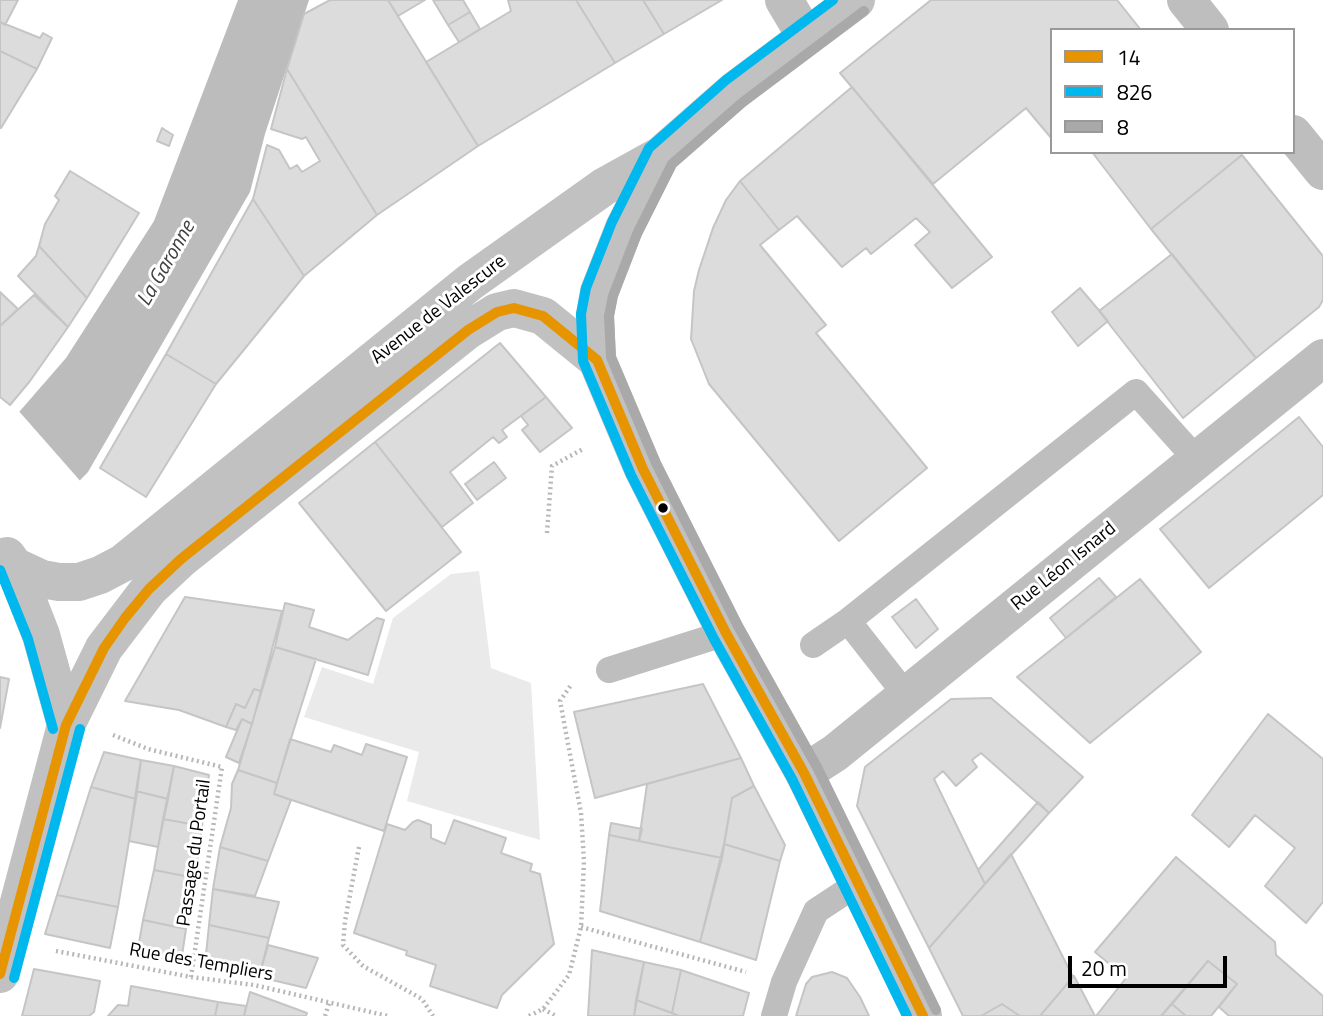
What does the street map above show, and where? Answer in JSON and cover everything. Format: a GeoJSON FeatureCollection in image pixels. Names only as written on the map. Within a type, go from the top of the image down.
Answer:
{"type":"FeatureCollection","features":[{"type":"Feature","properties":{"kind":"main road","name":"Avenue de Valescure"},"geometry":{"type":"LineString","coordinates":[[7,556],[42,579],[59,582],[79,582],[123,563],[470,282],[605,187],[661,155],[734,92],[856,0]]}},
{"type":"Feature","properties":{"kind":"main road"},"geometry":{"type":"LineString","coordinates":[[661,155],[624,228],[598,292],[595,315],[597,360],[623,426],[726,634],[804,773],[923,1016]]}},
{"type":"Feature","properties":{"kind":"main road"},"geometry":{"type":"LineString","coordinates":[[4,958],[66,725],[104,648],[149,589],[181,559],[468,330],[497,312],[514,308],[543,316],[597,360]]}},
{"type":"Feature","properties":{"kind":"main road"},"geometry":{"type":"LineString","coordinates":[[7,556],[41,635],[66,725]]}},
{"type":"Feature","properties":{"kind":"street"},"geometry":{"type":"LineString","coordinates":[[784,0],[806,37]]}},
{"type":"Feature","properties":{"kind":"street"},"geometry":{"type":"LineString","coordinates":[[1186,0],[1208,28]]}},
{"type":"Feature","properties":{"kind":"street"},"geometry":{"type":"LineString","coordinates":[[1295,136],[1323,171]]}},
{"type":"Feature","properties":{"kind":"street","name":"Rue Léon Isnard"},"geometry":{"type":"LineString","coordinates":[[804,773],[835,753],[1323,358]]}},
{"type":"Feature","properties":{"kind":"lane"},"geometry":{"type":"LineString","coordinates":[[813,645],[848,621],[1136,392],[1198,460]]}},
{"type":"Feature","properties":{"kind":"lane"},"geometry":{"type":"LineString","coordinates":[[848,621],[906,695]]}},
{"type":"Feature","properties":{"kind":"lane"},"geometry":{"type":"LineString","coordinates":[[609,670],[726,634]]}},
{"type":"Feature","properties":{"kind":"lane"},"geometry":{"type":"LineString","coordinates":[[774,1016],[784,982],[816,911],[857,884]]}},
{"type":"Feature","properties":{"kind":"path"},"geometry":{"type":"LineString","coordinates":[[547,533],[552,466],[623,426]]}},
{"type":"Feature","properties":{"kind":"path"},"geometry":{"type":"LineString","coordinates":[[529,1016],[543,1009],[569,975],[581,927],[584,861],[581,813],[560,701],[572,684],[609,670]]}},
{"type":"Feature","properties":{"kind":"path","name":"Passage du Portail"},"geometry":{"type":"LineString","coordinates":[[109,734],[148,749],[222,767],[191,976]]}},
{"type":"Feature","properties":{"kind":"path"},"geometry":{"type":"LineString","coordinates":[[359,847],[343,945],[363,966],[422,999],[433,1016]]}},
{"type":"Feature","properties":{"kind":"path"},"geometry":{"type":"LineString","coordinates":[[581,927],[784,982]]}},
{"type":"Feature","properties":{"kind":"path","name":"Rue des Templiers"},"geometry":{"type":"LineString","coordinates":[[4,958],[191,976],[254,985],[388,1016]]}},
{"type":"Feature","properties":{"kind":"path"},"geometry":{"type":"LineString","coordinates":[[325,1016],[329,1003]]}},
{"type":"Feature","properties":{"kind":"path"},"geometry":{"type":"LineString","coordinates":[[543,1009],[556,1016]]}},
{"type":"Feature","properties":{"kind":"shaded area"},"geometry":{"type":"Polygon","coordinates":[[[479,571],[491,668],[531,683],[540,840],[407,801],[419,752],[304,717],[322,667],[373,684],[393,618],[451,574],[479,571]]]}},
{"type":"Feature","properties":{"kind":"water","name":"La Garonne"},"geometry":{"type":"Polygon","coordinates":[[[238,0],[309,0],[265,134],[250,192],[88,472],[11,551],[0,434],[66,358],[154,221],[238,0]]]}},
{"type":"Feature","properties":{"kind":"pier"},"geometry":{"type":"Polygon","coordinates":[[[17,409],[82,483],[14,553],[0,562],[0,428],[17,409]]]}},
{"type":"Feature","properties":{"kind":"building"},"geometry":{"type":"Polygon","coordinates":[[[0,0],[18,0],[5,25],[0,22],[0,0]]]}},
{"type":"Feature","properties":{"kind":"building"},"geometry":{"type":"Polygon","coordinates":[[[330,0],[388,0],[478,146],[377,215],[287,69],[304,14],[330,0]]]}},
{"type":"Feature","properties":{"kind":"building"},"geometry":{"type":"Polygon","coordinates":[[[388,0],[425,0],[398,16],[388,0]]]}},
{"type":"Feature","properties":{"kind":"building"},"geometry":{"type":"Polygon","coordinates":[[[433,0],[463,0],[470,12],[448,25],[433,0]]]}},
{"type":"Feature","properties":{"kind":"building"},"geometry":{"type":"Polygon","coordinates":[[[508,0],[576,0],[615,63],[478,146],[426,62],[511,11],[508,0]]]}},
{"type":"Feature","properties":{"kind":"building"},"geometry":{"type":"Polygon","coordinates":[[[576,0],[643,0],[664,34],[615,63],[576,0]]]}},
{"type":"Feature","properties":{"kind":"building"},"geometry":{"type":"Polygon","coordinates":[[[643,0],[722,0],[664,34],[643,0]]]}},
{"type":"Feature","properties":{"kind":"building"},"geometry":{"type":"Polygon","coordinates":[[[931,0],[1117,0],[1139,28],[1050,28],[1050,137],[1026,108],[933,184],[840,73],[931,0]]]}},
{"type":"Feature","properties":{"kind":"building"},"geometry":{"type":"Polygon","coordinates":[[[470,12],[480,29],[459,42],[448,25],[470,12]]]}},
{"type":"Feature","properties":{"kind":"building"},"geometry":{"type":"Polygon","coordinates":[[[0,22],[40,38],[43,33],[52,38],[37,69],[0,51],[0,22]]]}},
{"type":"Feature","properties":{"kind":"building"},"geometry":{"type":"Polygon","coordinates":[[[0,51],[37,69],[1,128],[0,128],[0,51]]]}},
{"type":"Feature","properties":{"kind":"building"},"geometry":{"type":"Polygon","coordinates":[[[287,69],[377,215],[304,276],[253,199],[267,145],[279,150],[290,169],[297,165],[302,172],[320,161],[306,137],[302,139],[271,129],[287,69]]]}},
{"type":"Feature","properties":{"kind":"building"},"geometry":{"type":"Polygon","coordinates":[[[852,87],[992,257],[952,288],[915,245],[930,232],[916,218],[871,254],[866,248],[842,267],[797,216],[779,230],[740,181],[852,87]]]}},
{"type":"Feature","properties":{"kind":"building"},"geometry":{"type":"Polygon","coordinates":[[[162,128],[173,135],[169,146],[157,141],[162,128]]]}},
{"type":"Feature","properties":{"kind":"building"},"geometry":{"type":"Polygon","coordinates":[[[1094,154],[1241,154],[1242,155],[1151,229],[1094,154]]]}},
{"type":"Feature","properties":{"kind":"building"},"geometry":{"type":"Polygon","coordinates":[[[1242,155],[1323,256],[1323,300],[1319,307],[1256,358],[1151,229],[1242,155]]]}},
{"type":"Feature","properties":{"kind":"building"},"geometry":{"type":"Polygon","coordinates":[[[70,171],[139,213],[87,298],[39,246],[45,224],[59,200],[55,196],[70,171]]]}},
{"type":"Feature","properties":{"kind":"building"},"geometry":{"type":"Polygon","coordinates":[[[740,181],[779,230],[760,245],[826,325],[816,333],[927,468],[839,541],[709,384],[691,339],[694,291],[699,270],[713,228],[726,200],[740,181]]]}},
{"type":"Feature","properties":{"kind":"building"},"geometry":{"type":"Polygon","coordinates":[[[253,199],[304,276],[216,384],[166,354],[253,199]]]}},
{"type":"Feature","properties":{"kind":"building"},"geometry":{"type":"Polygon","coordinates":[[[39,246],[87,298],[68,327],[18,276],[36,256],[39,246]]]}},
{"type":"Feature","properties":{"kind":"building"},"geometry":{"type":"Polygon","coordinates":[[[1172,254],[1256,358],[1183,418],[1099,311],[1172,254]]]}},
{"type":"Feature","properties":{"kind":"building"},"geometry":{"type":"Polygon","coordinates":[[[1080,288],[1108,321],[1078,346],[1052,312],[1080,288]]]}},
{"type":"Feature","properties":{"kind":"building"},"geometry":{"type":"Polygon","coordinates":[[[0,292],[18,309],[0,326],[0,292]]]}},
{"type":"Feature","properties":{"kind":"building"},"geometry":{"type":"Polygon","coordinates":[[[34,295],[68,327],[10,405],[0,397],[0,326],[34,295]]]}},
{"type":"Feature","properties":{"kind":"building"},"geometry":{"type":"Polygon","coordinates":[[[500,343],[546,397],[502,430],[507,437],[499,443],[493,437],[450,472],[473,503],[442,527],[375,442],[500,343]]]}},
{"type":"Feature","properties":{"kind":"building"},"geometry":{"type":"Polygon","coordinates":[[[166,354],[216,384],[146,497],[100,468],[166,354]]]}},
{"type":"Feature","properties":{"kind":"building"},"geometry":{"type":"Polygon","coordinates":[[[546,397],[572,428],[540,452],[522,430],[528,425],[521,416],[546,397]]]}},
{"type":"Feature","properties":{"kind":"building"},"geometry":{"type":"Polygon","coordinates":[[[1299,417],[1323,447],[1323,495],[1209,588],[1160,529],[1299,417]]]}},
{"type":"Feature","properties":{"kind":"building"},"geometry":{"type":"Polygon","coordinates":[[[375,442],[461,552],[386,611],[299,503],[375,442]]]}},
{"type":"Feature","properties":{"kind":"building"},"geometry":{"type":"Polygon","coordinates":[[[494,462],[506,478],[477,500],[465,484],[494,462]]]}},
{"type":"Feature","properties":{"kind":"building"},"geometry":{"type":"Polygon","coordinates":[[[1099,578],[1116,597],[1066,638],[1050,618],[1099,578]]]}},
{"type":"Feature","properties":{"kind":"building"},"geometry":{"type":"Polygon","coordinates":[[[1140,579],[1201,652],[1090,743],[1017,677],[1140,579]]]}},
{"type":"Feature","properties":{"kind":"building"},"geometry":{"type":"Polygon","coordinates":[[[185,597],[282,611],[261,691],[254,689],[245,708],[236,704],[226,727],[179,710],[125,701],[185,597]]]}},
{"type":"Feature","properties":{"kind":"building"},"geometry":{"type":"Polygon","coordinates":[[[916,599],[938,629],[916,648],[892,617],[916,599]]]}},
{"type":"Feature","properties":{"kind":"building"},"geometry":{"type":"Polygon","coordinates":[[[285,603],[314,610],[309,627],[348,640],[377,618],[384,620],[368,675],[275,647],[285,603]]]}},
{"type":"Feature","properties":{"kind":"building"},"geometry":{"type":"Polygon","coordinates":[[[275,647],[316,659],[277,783],[238,770],[275,647]]]}},
{"type":"Feature","properties":{"kind":"building"},"geometry":{"type":"Polygon","coordinates":[[[0,677],[9,679],[0,728],[0,677]]]}},
{"type":"Feature","properties":{"kind":"building"},"geometry":{"type":"Polygon","coordinates":[[[703,684],[741,758],[595,798],[574,712],[703,684]]]}},
{"type":"Feature","properties":{"kind":"building"},"geometry":{"type":"Polygon","coordinates":[[[254,689],[261,691],[252,724],[242,719],[236,730],[226,727],[236,704],[245,708],[254,689]]]}},
{"type":"Feature","properties":{"kind":"building"},"geometry":{"type":"Polygon","coordinates":[[[991,698],[1083,777],[1049,813],[981,753],[972,760],[977,767],[956,786],[943,771],[934,779],[985,884],[929,948],[857,806],[865,767],[951,699],[991,698]]]}},
{"type":"Feature","properties":{"kind":"building"},"geometry":{"type":"Polygon","coordinates":[[[1268,714],[1323,759],[1323,902],[1306,923],[1265,886],[1295,848],[1255,815],[1229,847],[1192,815],[1268,714]]]}},
{"type":"Feature","properties":{"kind":"building"},"geometry":{"type":"Polygon","coordinates":[[[242,719],[252,724],[239,763],[226,757],[242,719]]]}},
{"type":"Feature","properties":{"kind":"building"},"geometry":{"type":"Polygon","coordinates":[[[290,739],[331,752],[334,745],[362,755],[366,744],[407,757],[384,831],[274,794],[290,739]]]}},
{"type":"Feature","properties":{"kind":"building"},"geometry":{"type":"Polygon","coordinates":[[[104,752],[141,760],[136,799],[91,787],[104,752]]]}},
{"type":"Feature","properties":{"kind":"building"},"geometry":{"type":"Polygon","coordinates":[[[741,758],[754,786],[732,798],[722,858],[639,841],[647,784],[741,758]]]}},
{"type":"Feature","properties":{"kind":"building"},"geometry":{"type":"Polygon","coordinates":[[[141,760],[174,766],[168,799],[136,791],[141,760]]]}},
{"type":"Feature","properties":{"kind":"building"},"geometry":{"type":"Polygon","coordinates":[[[174,766],[209,775],[202,826],[163,819],[174,766]]]}},
{"type":"Feature","properties":{"kind":"building"},"geometry":{"type":"Polygon","coordinates":[[[238,770],[277,783],[274,794],[291,800],[268,861],[220,847],[231,808],[232,784],[238,770]]]}},
{"type":"Feature","properties":{"kind":"building"},"geometry":{"type":"Polygon","coordinates":[[[754,786],[785,845],[780,861],[724,844],[732,798],[754,786]]]}},
{"type":"Feature","properties":{"kind":"building"},"geometry":{"type":"Polygon","coordinates":[[[91,787],[136,799],[118,907],[57,895],[91,787]]]}},
{"type":"Feature","properties":{"kind":"building"},"geometry":{"type":"Polygon","coordinates":[[[136,791],[168,799],[158,847],[129,841],[136,791]]]}},
{"type":"Feature","properties":{"kind":"building"},"geometry":{"type":"Polygon","coordinates":[[[1038,802],[1049,813],[985,884],[978,870],[1038,802]]]}},
{"type":"Feature","properties":{"kind":"building"},"geometry":{"type":"Polygon","coordinates":[[[163,819],[202,826],[195,878],[154,870],[163,819]]]}},
{"type":"Feature","properties":{"kind":"building"},"geometry":{"type":"Polygon","coordinates":[[[418,820],[431,825],[431,838],[445,844],[454,820],[506,838],[501,853],[532,864],[530,871],[540,874],[554,944],[502,995],[497,1008],[430,986],[436,965],[406,955],[407,951],[354,933],[387,824],[405,830],[418,820]]]}},
{"type":"Feature","properties":{"kind":"building"},"geometry":{"type":"Polygon","coordinates":[[[611,823],[642,829],[639,841],[609,835],[611,823]]]}},
{"type":"Feature","properties":{"kind":"building"},"geometry":{"type":"Polygon","coordinates":[[[609,835],[722,858],[700,942],[600,911],[609,835]]]}},
{"type":"Feature","properties":{"kind":"building"},"geometry":{"type":"Polygon","coordinates":[[[724,844],[780,861],[756,960],[700,942],[724,844]]]}},
{"type":"Feature","properties":{"kind":"building"},"geometry":{"type":"Polygon","coordinates":[[[220,847],[268,861],[255,896],[213,889],[220,847]]]}},
{"type":"Feature","properties":{"kind":"building"},"geometry":{"type":"Polygon","coordinates":[[[1011,854],[1073,977],[1040,1016],[1020,1016],[1002,1004],[981,1016],[963,1016],[929,948],[1011,854]]]}},
{"type":"Feature","properties":{"kind":"building"},"geometry":{"type":"Polygon","coordinates":[[[1176,857],[1275,942],[1276,955],[1323,996],[1323,1016],[1229,1016],[1219,1007],[1237,984],[1208,961],[1161,1016],[1096,1016],[1126,978],[1095,952],[1176,857]]]}},
{"type":"Feature","properties":{"kind":"building"},"geometry":{"type":"Polygon","coordinates":[[[154,870],[195,878],[186,929],[143,920],[154,870]]]}},
{"type":"Feature","properties":{"kind":"building"},"geometry":{"type":"Polygon","coordinates":[[[213,889],[279,902],[269,938],[209,925],[213,889]]]}},
{"type":"Feature","properties":{"kind":"building"},"geometry":{"type":"Polygon","coordinates":[[[57,895],[118,907],[110,948],[45,934],[57,895]]]}},
{"type":"Feature","properties":{"kind":"building"},"geometry":{"type":"Polygon","coordinates":[[[143,920],[186,929],[181,962],[137,954],[143,920]]]}},
{"type":"Feature","properties":{"kind":"building"},"geometry":{"type":"Polygon","coordinates":[[[209,925],[269,938],[259,977],[205,964],[209,925]]]}},
{"type":"Feature","properties":{"kind":"building"},"geometry":{"type":"Polygon","coordinates":[[[268,945],[318,958],[306,988],[259,977],[268,945]]]}},
{"type":"Feature","properties":{"kind":"building"},"geometry":{"type":"Polygon","coordinates":[[[592,950],[644,962],[634,1016],[588,1016],[592,950]]]}},
{"type":"Feature","properties":{"kind":"building"},"geometry":{"type":"Polygon","coordinates":[[[1208,961],[1237,984],[1211,1016],[1186,1016],[1172,1004],[1208,961]]]}},
{"type":"Feature","properties":{"kind":"building"},"geometry":{"type":"Polygon","coordinates":[[[644,962],[681,970],[672,1013],[636,1000],[644,962]]]}},
{"type":"Feature","properties":{"kind":"building"},"geometry":{"type":"Polygon","coordinates":[[[34,969],[100,981],[94,1012],[89,1016],[22,1016],[34,969]]]}},
{"type":"Feature","properties":{"kind":"building"},"geometry":{"type":"Polygon","coordinates":[[[681,970],[749,993],[743,1016],[679,1016],[672,1013],[681,970]]]}},
{"type":"Feature","properties":{"kind":"building"},"geometry":{"type":"Polygon","coordinates":[[[832,972],[847,978],[869,1016],[796,1016],[806,984],[812,977],[832,972]]]}},
{"type":"Feature","properties":{"kind":"building"},"geometry":{"type":"Polygon","coordinates":[[[1073,977],[1095,1016],[1040,1016],[1073,977]]]}},
{"type":"Feature","properties":{"kind":"building"},"geometry":{"type":"Polygon","coordinates":[[[131,986],[218,1002],[215,1016],[108,1016],[118,1005],[128,1006],[131,986]]]}},
{"type":"Feature","properties":{"kind":"building"},"geometry":{"type":"Polygon","coordinates":[[[250,992],[307,1013],[306,1016],[244,1016],[250,992]]]}},
{"type":"Feature","properties":{"kind":"building"},"geometry":{"type":"Polygon","coordinates":[[[636,1000],[672,1013],[679,1016],[634,1016],[636,1000]]]}},
{"type":"Feature","properties":{"kind":"building"},"geometry":{"type":"Polygon","coordinates":[[[218,1002],[246,1006],[244,1016],[215,1016],[218,1002]]]}},
{"type":"Feature","properties":{"kind":"building"},"geometry":{"type":"Polygon","coordinates":[[[1002,1004],[1020,1016],[981,1016],[1002,1004]]]}},
{"type":"Feature","properties":{"kind":"building"},"geometry":{"type":"Polygon","coordinates":[[[1172,1004],[1186,1016],[1161,1016],[1172,1004]]]}},
{"type":"Feature","properties":{"kind":"transit line","name":"826"},"geometry":{"type":"LineString","coordinates":[[833,0],[726,80],[649,148],[612,222],[586,288],[581,314],[583,361],[631,475],[714,639],[792,779],[907,1016]]}},
{"type":"Feature","properties":{"kind":"transit line","name":"8"},"geometry":{"type":"LineString","coordinates":[[864,11],[743,102],[672,164],[637,234],[613,296],[609,316],[611,357],[656,463],[738,626],[817,767],[936,1010]]}},
{"type":"Feature","properties":{"kind":"transit line","name":"14"},"geometry":{"type":"LineString","coordinates":[[0,974],[66,725],[104,648],[125,618],[149,589],[181,559],[468,330],[497,312],[514,308],[543,316],[597,360],[643,469],[726,633],[804,773],[923,1016]]}},
{"type":"Feature","properties":{"kind":"transit line","name":"826"},"geometry":{"type":"LineString","coordinates":[[0,570],[28,639],[53,729]]}},
{"type":"Feature","properties":{"kind":"transit line","name":"826"},"geometry":{"type":"LineString","coordinates":[[14,978],[80,729]]}}]}
